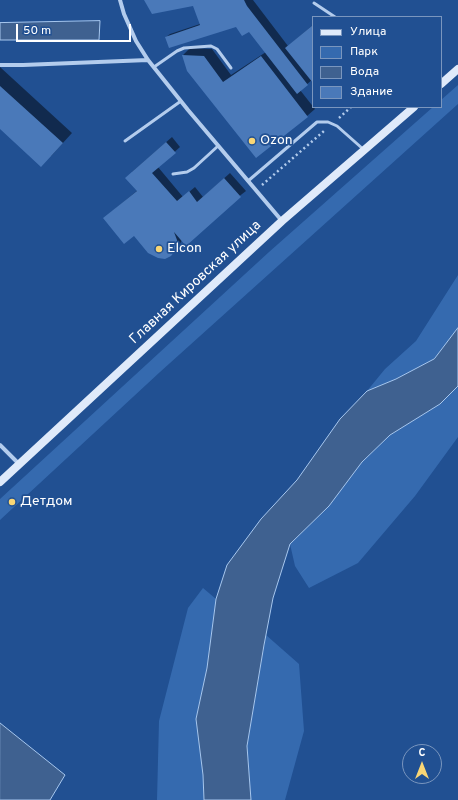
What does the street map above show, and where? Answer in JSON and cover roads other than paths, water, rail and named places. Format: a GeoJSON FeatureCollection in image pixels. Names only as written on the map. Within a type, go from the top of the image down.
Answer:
{"type":"FeatureCollection","features":[{"type":"Feature","properties":{"kind":"main road"},"geometry":{"type":"LineString","coordinates":[[442,83],[458,69]]}},
{"type":"Feature","properties":{"kind":"main road","name":"Главная Кировская улица"},"geometry":{"type":"LineString","coordinates":[[0,482],[282,221],[413,108]]}},
{"type":"Feature","properties":{"kind":"street"},"geometry":{"type":"LineString","coordinates":[[120,0],[124,14],[136,40],[148,60],[218,146],[282,221]]}},
{"type":"Feature","properties":{"kind":"street"},"geometry":{"type":"LineString","coordinates":[[0,65],[148,60]]}},
{"type":"Feature","properties":{"kind":"street"},"geometry":{"type":"LineString","coordinates":[[0,445],[19,464]]}},
{"type":"Feature","properties":{"kind":"lane"},"geometry":{"type":"LineString","coordinates":[[314,3],[334,16]]}},
{"type":"Feature","properties":{"kind":"lane"},"geometry":{"type":"LineString","coordinates":[[154,67],[177,51],[184,48],[212,46],[217,49],[231,68]]}},
{"type":"Feature","properties":{"kind":"lane"},"geometry":{"type":"LineString","coordinates":[[125,141],[181,101]]}},
{"type":"Feature","properties":{"kind":"lane"},"geometry":{"type":"LineString","coordinates":[[248,181],[317,122],[328,122],[337,126],[365,150]]}},
{"type":"Feature","properties":{"kind":"lane"},"geometry":{"type":"LineString","coordinates":[[173,174],[187,172],[194,168],[218,146]]}},
{"type":"Feature","properties":{"kind":"water"},"geometry":{"type":"Polygon","coordinates":[[[100,21],[99,40],[0,40],[0,23],[100,21]]]}},
{"type":"Feature","properties":{"kind":"water"},"geometry":{"type":"Polygon","coordinates":[[[458,328],[458,386],[440,404],[390,435],[362,462],[329,506],[290,544],[273,598],[247,746],[251,800],[204,800],[203,775],[196,719],[207,668],[216,599],[227,565],[261,519],[297,480],[340,419],[367,391],[396,379],[434,359],[458,328]]]}},
{"type":"Feature","properties":{"kind":"water"},"geometry":{"type":"Polygon","coordinates":[[[0,723],[65,775],[50,800],[0,800],[0,723]]]}},
{"type":"Feature","properties":{"kind":"place","name":"Ozon"},"geometry":{"type":"Point","coordinates":[252,141]}},
{"type":"Feature","properties":{"kind":"place","name":"Elcon"},"geometry":{"type":"Point","coordinates":[159,249]}},
{"type":"Feature","properties":{"kind":"place","name":"Детдом"},"geometry":{"type":"Point","coordinates":[12,502]}}]}
